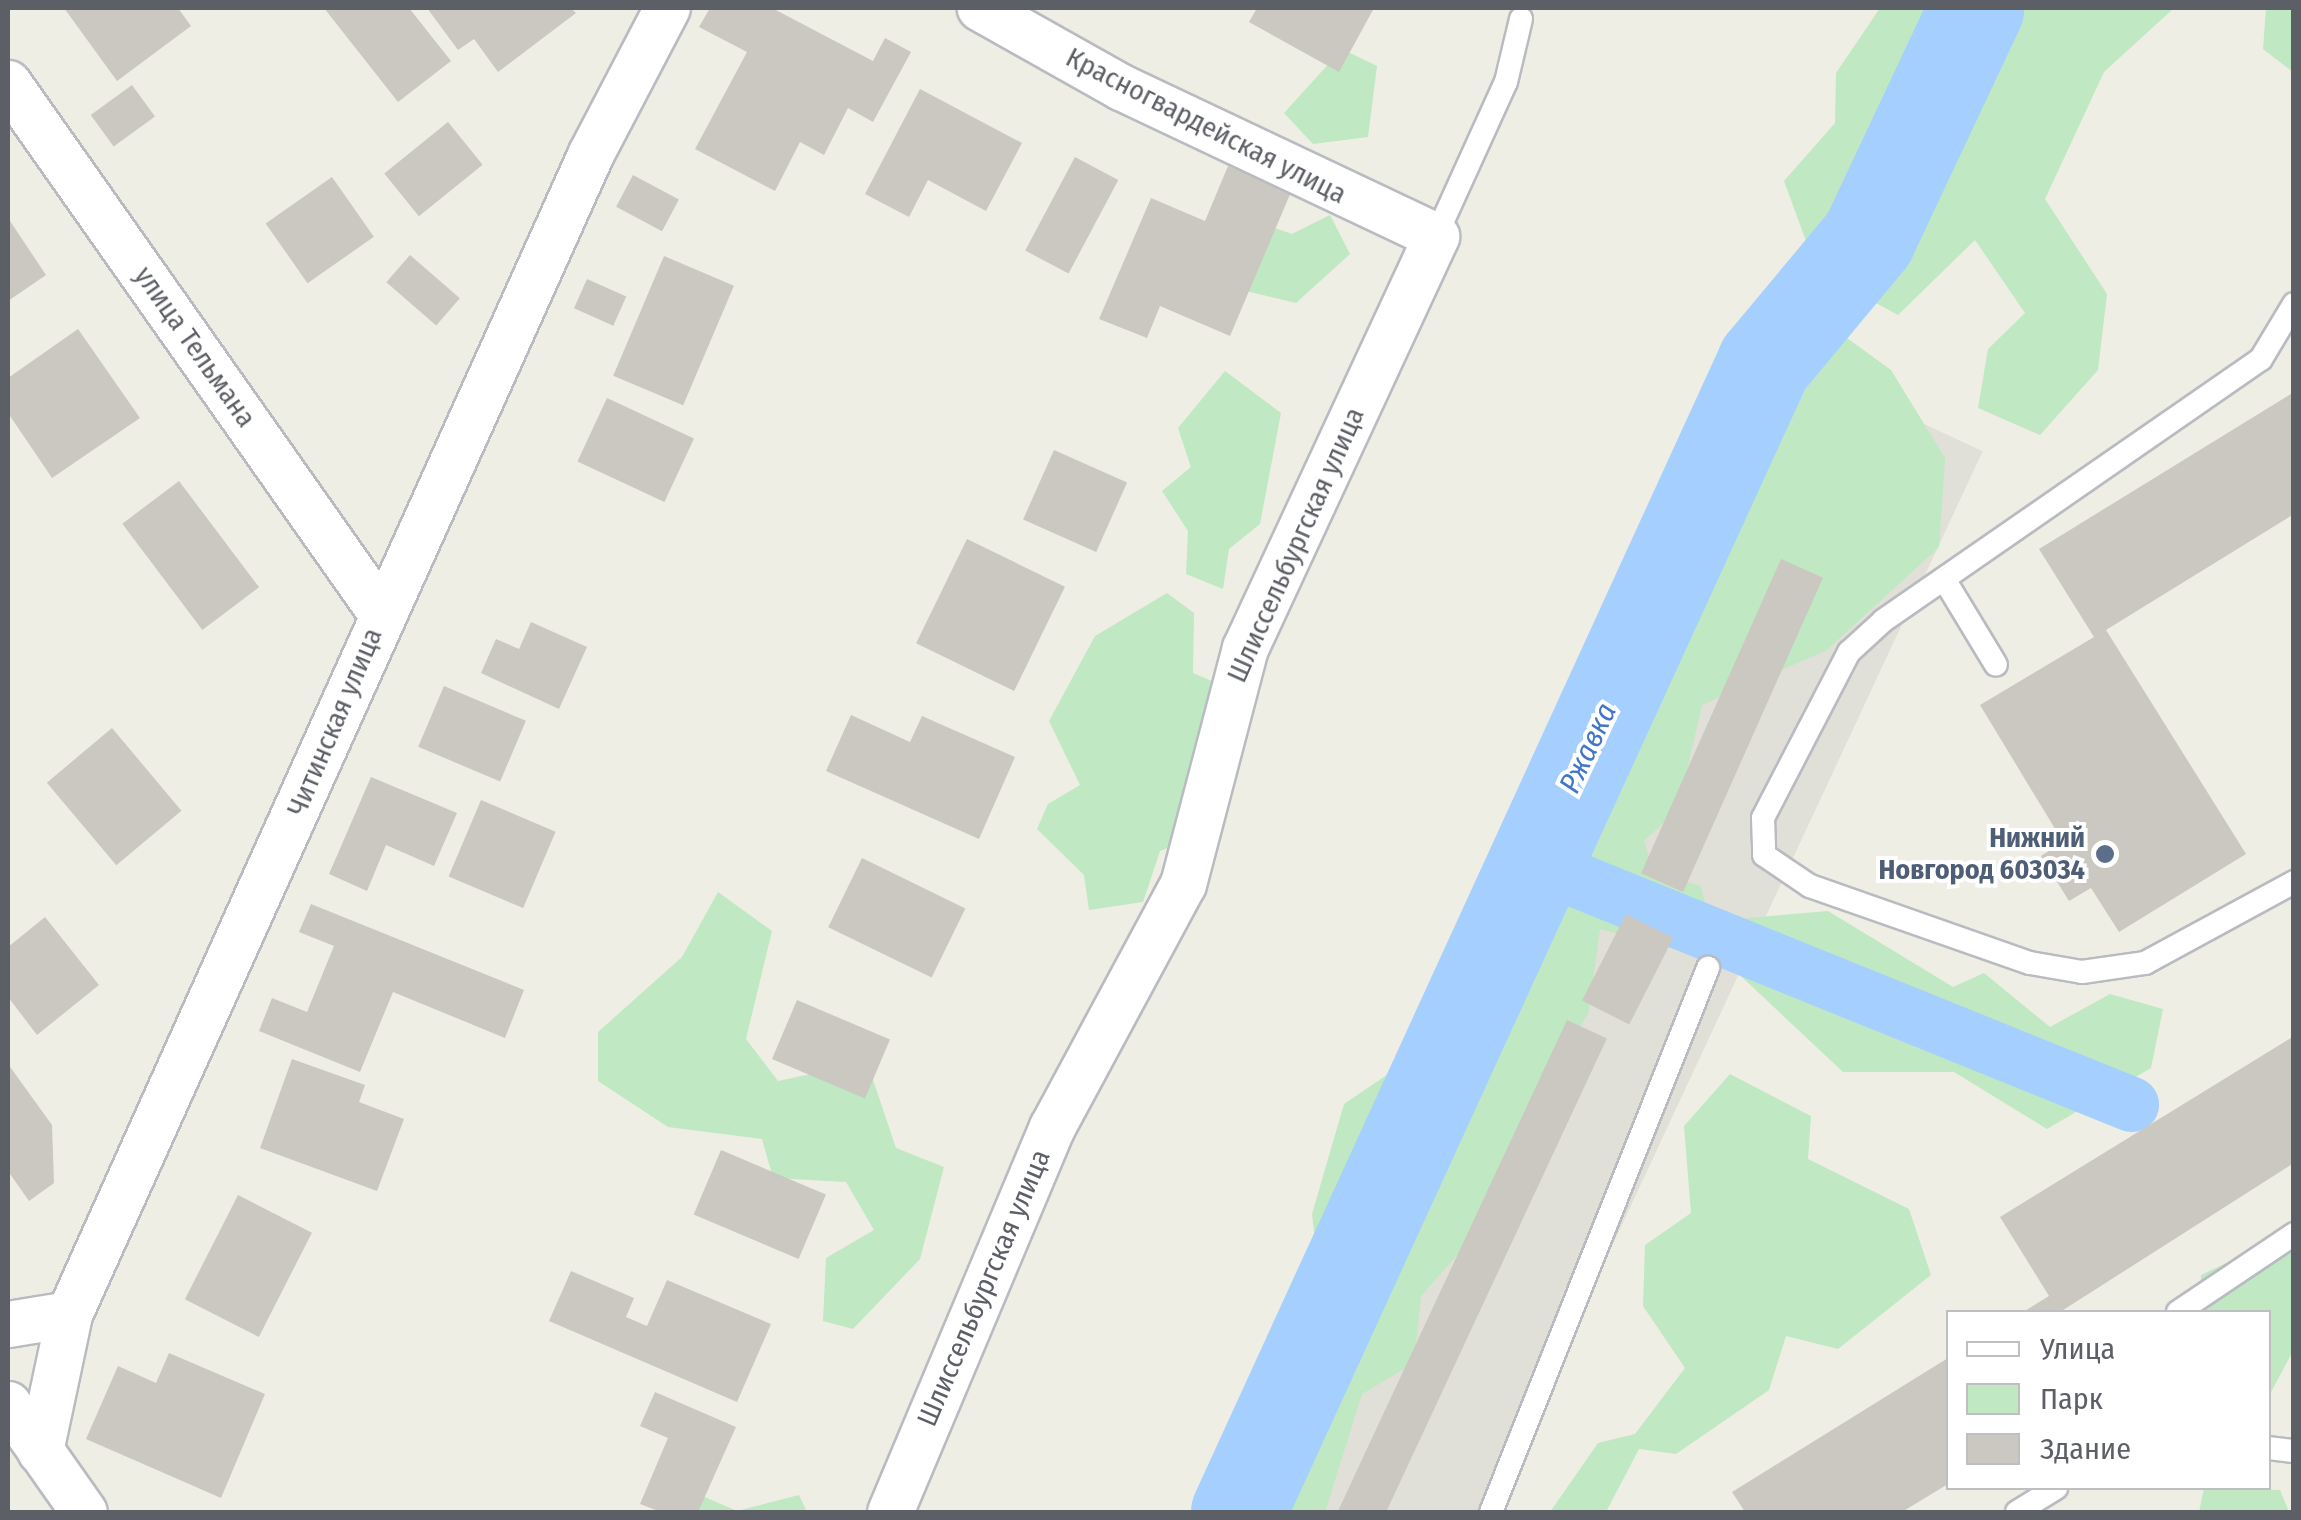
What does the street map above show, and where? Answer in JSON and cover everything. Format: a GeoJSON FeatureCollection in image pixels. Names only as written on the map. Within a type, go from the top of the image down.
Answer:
{"type":"FeatureCollection","features":[{"type":"Feature","properties":{"kind":"street","name":"Читинская улица"},"geometry":{"type":"LineString","coordinates":[[40,1451],[69,1314],[590,155],[667,8]]}},
{"type":"Feature","properties":{"kind":"street","name":"Красногвардейская улица"},"geometry":{"type":"LineString","coordinates":[[980,8],[1121,87],[1436,236]]}},
{"type":"Feature","properties":{"kind":"street","name":"улица Тельмана"},"geometry":{"type":"LineString","coordinates":[[8,83],[382,613]]}},
{"type":"Feature","properties":{"kind":"street","name":"Шлиссельбургская улица"},"geometry":{"type":"LineString","coordinates":[[890,1512],[1052,1127],[1183,884],[1245,648],[1436,236]]}},
{"type":"Feature","properties":{"kind":"street"},"geometry":{"type":"LineString","coordinates":[[8,1324],[69,1314]]}},
{"type":"Feature","properties":{"kind":"street"},"geometry":{"type":"LineString","coordinates":[[8,1404],[84,1512]]}},
{"type":"Feature","properties":{"kind":"lane","name":"Шлиссельбургская улица"},"geometry":{"type":"LineString","coordinates":[[1436,236],[1506,82],[1520,19]]}},
{"type":"Feature","properties":{"kind":"lane"},"geometry":{"type":"LineString","coordinates":[[2294,304],[2262,358],[1944,579],[1849,652],[1763,818],[1764,855],[1810,886],[2030,962],[2082,972],[2145,963],[2294,882]]}},
{"type":"Feature","properties":{"kind":"lane"},"geometry":{"type":"LineString","coordinates":[[1944,579],[1996,666]]}},
{"type":"Feature","properties":{"kind":"lane"},"geometry":{"type":"LineString","coordinates":[[1491,1512],[1708,968]]}},
{"type":"Feature","properties":{"kind":"lane"},"geometry":{"type":"LineString","coordinates":[[2181,1310],[2294,1234]]}},
{"type":"Feature","properties":{"kind":"lane"},"geometry":{"type":"LineString","coordinates":[[2017,1512],[2053,1490]]}},
{"type":"Feature","properties":{"kind":"shaded area"},"geometry":{"type":"Polygon","coordinates":[[[1815,373],[1983,451],[1488,1512],[1309,1512],[1288,1502],[1815,373]]]}},
{"type":"Feature","properties":{"kind":"green space"},"geometry":{"type":"Polygon","coordinates":[[[1880,8],[2174,8],[2104,72],[2045,199],[2107,294],[2098,370],[2040,435],[1978,408],[1988,349],[2025,313],[1975,240],[1898,315],[1817,271],[1784,181],[1835,123],[1836,73],[1880,8]]]}},
{"type":"Feature","properties":{"kind":"green space"},"geometry":{"type":"Polygon","coordinates":[[[2266,8],[2293,8],[2293,72],[2263,49],[2266,8]]]}},
{"type":"Feature","properties":{"kind":"green space"},"geometry":{"type":"Polygon","coordinates":[[[1342,49],[1377,66],[1368,137],[1313,144],[1284,113],[1342,49]]]}},
{"type":"Feature","properties":{"kind":"green space"},"geometry":{"type":"Polygon","coordinates":[[[1236,214],[1292,234],[1330,215],[1350,254],[1296,303],[1213,283],[1236,214]]]}},
{"type":"Feature","properties":{"kind":"green space"},"geometry":{"type":"Polygon","coordinates":[[[1825,322],[1891,370],[1945,458],[1939,547],[1827,650],[1702,705],[1678,809],[1644,841],[1653,872],[1701,886],[1709,921],[1686,952],[1600,929],[1588,1014],[1529,1110],[1503,1203],[1421,1296],[1414,1363],[1362,1394],[1325,1512],[1223,1512],[1269,1399],[1329,1373],[1312,1214],[1344,1104],[1512,990],[1509,939],[1556,833],[1596,807],[1611,722],[1642,680],[1646,579],[1697,536],[1737,380],[1825,322]]]}},
{"type":"Feature","properties":{"kind":"green space"},"geometry":{"type":"Polygon","coordinates":[[[1225,371],[1281,413],[1260,524],[1229,549],[1223,589],[1186,574],[1188,531],[1162,491],[1191,467],[1178,428],[1225,371]]]}},
{"type":"Feature","properties":{"kind":"green space"},"geometry":{"type":"Polygon","coordinates":[[[1167,593],[1194,613],[1193,673],[1243,694],[1194,838],[1160,851],[1143,902],[1089,910],[1084,875],[1037,829],[1048,804],[1080,785],[1049,721],[1095,636],[1167,593]]]}},
{"type":"Feature","properties":{"kind":"green space"},"geometry":{"type":"Polygon","coordinates":[[[718,892],[772,931],[746,1039],[778,1081],[867,1062],[896,1148],[944,1167],[920,1259],[853,1329],[823,1321],[826,1258],[874,1230],[846,1182],[773,1178],[762,1139],[668,1127],[598,1081],[598,1032],[682,957],[718,892]]]}},
{"type":"Feature","properties":{"kind":"green space"},"geometry":{"type":"Polygon","coordinates":[[[1828,911],[1953,987],[1984,973],[2050,1027],[2110,994],[2163,1009],[2151,1068],[2047,1129],[1954,1072],[1843,1072],[1728,964],[1747,918],[1828,911]]]}},
{"type":"Feature","properties":{"kind":"green space"},"geometry":{"type":"Polygon","coordinates":[[[1730,1074],[1811,1116],[1808,1159],[1909,1209],[1931,1275],[1838,1349],[1786,1336],[1769,1390],[1676,1454],[1639,1449],[1606,1512],[1550,1512],[1598,1443],[1635,1434],[1685,1368],[1643,1306],[1645,1245],[1691,1213],[1684,1126],[1730,1074]]]}},
{"type":"Feature","properties":{"kind":"green space"},"geometry":{"type":"Polygon","coordinates":[[[2293,1231],[2293,1351],[2271,1392],[2271,1310],[2200,1310],[2201,1275],[2293,1231]]]}},
{"type":"Feature","properties":{"kind":"green space"},"geometry":{"type":"Polygon","coordinates":[[[677,1485],[737,1511],[799,1495],[807,1512],[655,1512],[677,1485]]]}},
{"type":"Feature","properties":{"kind":"green space"},"geometry":{"type":"Polygon","coordinates":[[[2204,1490],[2271,1490],[2280,1490],[2289,1512],[2199,1512],[2204,1490]]]}},
{"type":"Feature","properties":{"kind":"building"},"geometry":{"type":"Polygon","coordinates":[[[64,8],[178,8],[191,26],[117,81],[64,8]]]}},
{"type":"Feature","properties":{"kind":"building"},"geometry":{"type":"Polygon","coordinates":[[[324,8],[409,8],[451,61],[398,102],[324,8]]]}},
{"type":"Feature","properties":{"kind":"building"},"geometry":{"type":"Polygon","coordinates":[[[427,8],[571,8],[576,13],[498,72],[474,39],[458,50],[427,8]]]}},
{"type":"Feature","properties":{"kind":"building"},"geometry":{"type":"Polygon","coordinates":[[[710,8],[772,8],[873,61],[885,38],[911,52],[873,122],[848,108],[824,155],[800,142],[775,191],[695,149],[747,52],[699,27],[710,8]]]}},
{"type":"Feature","properties":{"kind":"building"},"geometry":{"type":"Polygon","coordinates":[[[1257,8],[1374,8],[1339,72],[1249,22],[1257,8]]]}},
{"type":"Feature","properties":{"kind":"building"},"geometry":{"type":"Polygon","coordinates":[[[132,85],[155,117],[114,147],[91,115],[132,85]]]}},
{"type":"Feature","properties":{"kind":"building"},"geometry":{"type":"Polygon","coordinates":[[[920,89],[1022,143],[986,211],[928,180],[909,217],[865,194],[920,89]]]}},
{"type":"Feature","properties":{"kind":"building"},"geometry":{"type":"Polygon","coordinates":[[[448,122],[483,165],[419,216],[384,174],[448,122]]]}},
{"type":"Feature","properties":{"kind":"building"},"geometry":{"type":"Polygon","coordinates":[[[1075,157],[1118,180],[1069,274],[1025,251],[1075,157]]]}},
{"type":"Feature","properties":{"kind":"building"},"geometry":{"type":"Polygon","coordinates":[[[1228,166],[1291,192],[1230,336],[1160,306],[1147,338],[1099,319],[1151,198],[1205,221],[1228,166]]]}},
{"type":"Feature","properties":{"kind":"building"},"geometry":{"type":"Polygon","coordinates":[[[633,175],[679,199],[662,231],[616,207],[633,175]]]}},
{"type":"Feature","properties":{"kind":"building"},"geometry":{"type":"Polygon","coordinates":[[[332,177],[374,237],[308,283],[266,223],[332,177]]]}},
{"type":"Feature","properties":{"kind":"building"},"geometry":{"type":"Polygon","coordinates":[[[8,218],[46,275],[8,301],[8,218]]]}},
{"type":"Feature","properties":{"kind":"building"},"geometry":{"type":"Polygon","coordinates":[[[410,255],[460,298],[436,325],[386,282],[410,255]]]}},
{"type":"Feature","properties":{"kind":"building"},"geometry":{"type":"Polygon","coordinates":[[[664,256],[734,286],[683,405],[613,376],[664,256]]]}},
{"type":"Feature","properties":{"kind":"building"},"geometry":{"type":"Polygon","coordinates":[[[587,279],[626,296],[613,326],[574,308],[587,279]]]}},
{"type":"Feature","properties":{"kind":"building"},"geometry":{"type":"Polygon","coordinates":[[[78,329],[140,418],[52,478],[8,413],[8,378],[78,329]]]}},
{"type":"Feature","properties":{"kind":"building"},"geometry":{"type":"Polygon","coordinates":[[[2294,392],[2294,514],[2106,630],[2246,854],[2119,932],[2091,888],[2069,901],[2041,856],[2063,842],[1980,705],[2094,637],[2039,549],[2294,392]]]}},
{"type":"Feature","properties":{"kind":"building"},"geometry":{"type":"Polygon","coordinates":[[[607,398],[694,439],[664,502],[577,461],[607,398]]]}},
{"type":"Feature","properties":{"kind":"building"},"geometry":{"type":"Polygon","coordinates":[[[1054,450],[1127,483],[1096,552],[1023,519],[1054,450]]]}},
{"type":"Feature","properties":{"kind":"building"},"geometry":{"type":"Polygon","coordinates":[[[179,481],[259,587],[202,630],[122,524],[179,481]]]}},
{"type":"Feature","properties":{"kind":"building"},"geometry":{"type":"Polygon","coordinates":[[[967,539],[1065,587],[1014,691],[916,643],[967,539]]]}},
{"type":"Feature","properties":{"kind":"building"},"geometry":{"type":"Polygon","coordinates":[[[1781,559],[1823,578],[1683,892],[1641,873],[1781,559]]]}},
{"type":"Feature","properties":{"kind":"building"},"geometry":{"type":"Polygon","coordinates":[[[531,622],[587,647],[559,709],[481,673],[496,639],[519,649],[531,622]]]}},
{"type":"Feature","properties":{"kind":"building"},"geometry":{"type":"Polygon","coordinates":[[[444,686],[526,721],[500,782],[418,747],[444,686]]]}},
{"type":"Feature","properties":{"kind":"building"},"geometry":{"type":"Polygon","coordinates":[[[851,715],[910,742],[922,716],[1015,757],[979,839],[826,771],[851,715]]]}},
{"type":"Feature","properties":{"kind":"building"},"geometry":{"type":"Polygon","coordinates":[[[112,728],[181,811],[116,865],[47,783],[112,728]]]}},
{"type":"Feature","properties":{"kind":"building"},"geometry":{"type":"Polygon","coordinates":[[[371,777],[457,813],[434,866],[386,845],[367,891],[329,874],[371,777]]]}},
{"type":"Feature","properties":{"kind":"building"},"geometry":{"type":"Polygon","coordinates":[[[481,800],[556,832],[523,908],[449,876],[481,800]]]}},
{"type":"Feature","properties":{"kind":"building"},"geometry":{"type":"Polygon","coordinates":[[[862,858],[965,908],[932,978],[828,927],[862,858]]]}},
{"type":"Feature","properties":{"kind":"building"},"geometry":{"type":"Polygon","coordinates":[[[311,904],[524,990],[505,1038],[393,992],[360,1072],[259,1031],[272,998],[307,1012],[334,946],[299,932],[311,904]]]}},
{"type":"Feature","properties":{"kind":"building"},"geometry":{"type":"Polygon","coordinates":[[[1626,914],[1673,938],[1629,1024],[1582,1000],[1626,914]]]}},
{"type":"Feature","properties":{"kind":"building"},"geometry":{"type":"Polygon","coordinates":[[[45,917],[99,985],[37,1035],[8,997],[8,947],[45,917]]]}},
{"type":"Feature","properties":{"kind":"building"},"geometry":{"type":"Polygon","coordinates":[[[797,1000],[890,1039],[865,1098],[772,1059],[797,1000]]]}},
{"type":"Feature","properties":{"kind":"building"},"geometry":{"type":"Polygon","coordinates":[[[1567,1020],[1607,1039],[1386,1512],[1338,1512],[1567,1020]]]}},
{"type":"Feature","properties":{"kind":"building"},"geometry":{"type":"Polygon","coordinates":[[[2294,1036],[2294,1163],[2063,1310],[2026,1310],[2049,1296],[2000,1217],[2294,1036]]]}},
{"type":"Feature","properties":{"kind":"building"},"geometry":{"type":"Polygon","coordinates":[[[292,1059],[365,1085],[359,1102],[404,1119],[377,1191],[260,1148],[292,1059]]]}},
{"type":"Feature","properties":{"kind":"building"},"geometry":{"type":"Polygon","coordinates":[[[8,1064],[52,1125],[54,1183],[29,1201],[8,1171],[8,1064]]]}},
{"type":"Feature","properties":{"kind":"building"},"geometry":{"type":"Polygon","coordinates":[[[721,1150],[826,1195],[799,1259],[694,1214],[721,1150]]]}},
{"type":"Feature","properties":{"kind":"building"},"geometry":{"type":"Polygon","coordinates":[[[238,1195],[312,1233],[259,1337],[185,1299],[238,1195]]]}},
{"type":"Feature","properties":{"kind":"building"},"geometry":{"type":"Polygon","coordinates":[[[571,1271],[634,1298],[626,1317],[647,1326],[667,1280],[771,1324],[737,1402],[549,1321],[571,1271]]]}},
{"type":"Feature","properties":{"kind":"building"},"geometry":{"type":"Polygon","coordinates":[[[169,1353],[265,1394],[221,1498],[86,1439],[118,1366],[156,1383],[169,1353]]]}},
{"type":"Feature","properties":{"kind":"building"},"geometry":{"type":"Polygon","coordinates":[[[1946,1359],[1946,1485],[1902,1512],[1745,1512],[1732,1492],[1946,1359]]]}},
{"type":"Feature","properties":{"kind":"building"},"geometry":{"type":"Polygon","coordinates":[[[655,1392],[736,1427],[698,1512],[661,1512],[640,1504],[668,1438],[640,1426],[655,1392]]]}},
{"type":"Feature","properties":{"kind":"waterway","name":"Ржавка"},"geometry":{"type":"LineString","coordinates":[[1238,1512],[1764,363],[1868,238],[1976,8]]}},
{"type":"Feature","properties":{"kind":"waterway"},"geometry":{"type":"LineString","coordinates":[[1535,863],[2131,1104]]}},
{"type":"Feature","properties":{"kind":"place","name":"Нижний Новгород 603034"},"geometry":{"type":"Point","coordinates":[2105,854]}}]}
